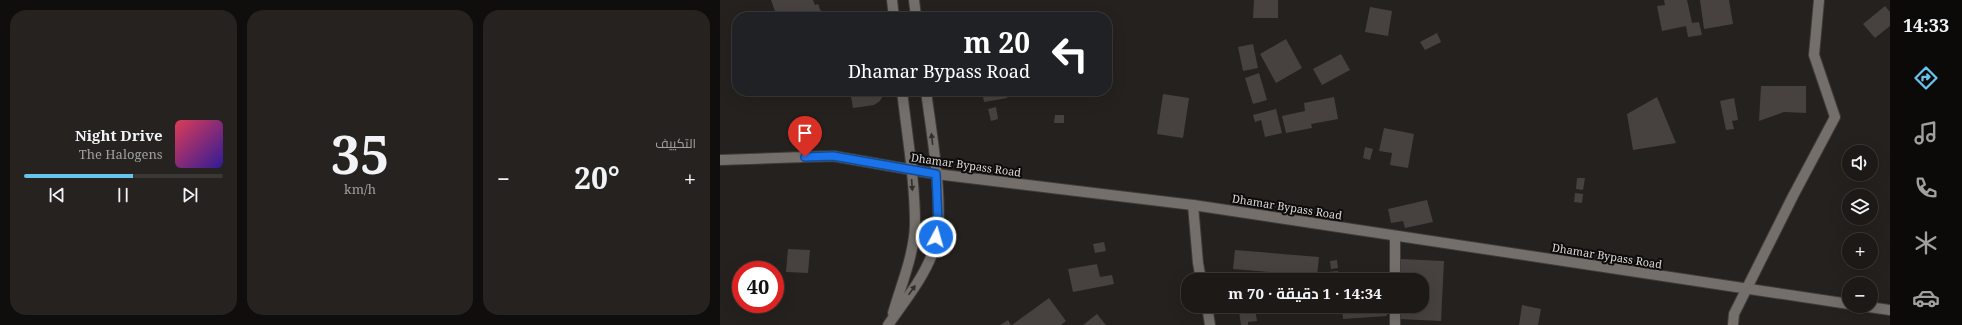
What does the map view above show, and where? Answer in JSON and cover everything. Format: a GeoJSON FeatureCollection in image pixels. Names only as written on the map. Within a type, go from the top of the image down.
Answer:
{"type":"FeatureCollection","features":[{"type":"Feature","properties":{"kind":"main road"},"geometry":{"type":"LineString","coordinates":[[892,0],[893,12]]}},
{"type":"Feature","properties":{"kind":"main road"},"geometry":{"type":"LineString","coordinates":[[914,0],[915,12]]}},
{"type":"Feature","properties":{"kind":"main road"},"geometry":{"type":"LineString","coordinates":[[1733,325],[1734,314],[1748,289],[1793,196],[1835,117],[1814,55],[1819,0]]}},
{"type":"Feature","properties":{"kind":"main road"},"geometry":{"type":"LineString","coordinates":[[889,324],[911,250],[915,225],[911,170],[903,96]]}},
{"type":"Feature","properties":{"kind":"main road"},"geometry":{"type":"LineString","coordinates":[[889,324],[919,280],[934,251],[938,222],[936,174],[927,96]]}},
{"type":"Feature","properties":{"kind":"main road","name":"Dhamar Bypass Road"},"geometry":{"type":"LineString","coordinates":[[720,160],[833,156],[936,174],[1192,205],[1842,303]]}},
{"type":"Feature","properties":{"kind":"main road"},"geometry":{"type":"LineString","coordinates":[[1192,205],[1200,273]]}},
{"type":"Feature","properties":{"kind":"main road"},"geometry":{"type":"LineString","coordinates":[[1395,236],[1395,273]]}},
{"type":"Feature","properties":{"kind":"main road"},"geometry":{"type":"LineString","coordinates":[[1878,308],[1890,310]]}},
{"type":"Feature","properties":{"kind":"main road"},"geometry":{"type":"LineString","coordinates":[[1208,313],[1210,325]]}},
{"type":"Feature","properties":{"kind":"main road"},"geometry":{"type":"LineString","coordinates":[[1395,313],[1395,325]]}},
{"type":"Feature","properties":{"kind":"building"},"geometry":{"type":"Polygon","coordinates":[[[771,0],[813,0],[815,5],[818,4],[821,12],[775,12],[771,0]]]}},
{"type":"Feature","properties":{"kind":"building"},"geometry":{"type":"Polygon","coordinates":[[[1254,0],[1278,0],[1278,18],[1253,18],[1254,0]]]}},
{"type":"Feature","properties":{"kind":"building"},"geometry":{"type":"Polygon","coordinates":[[[1664,0],[1687,0],[1692,23],[1699,22],[1702,35],[1688,37],[1686,26],[1662,31],[1657,6],[1665,5],[1664,0]]]}},
{"type":"Feature","properties":{"kind":"building"},"geometry":{"type":"Polygon","coordinates":[[[1700,0],[1729,0],[1733,24],[1704,29],[1700,0]]]}},
{"type":"Feature","properties":{"kind":"building"},"geometry":{"type":"Polygon","coordinates":[[[1885,6],[1890,12],[1890,26],[1875,38],[1863,24],[1885,6]]]}},
{"type":"Feature","properties":{"kind":"building"},"geometry":{"type":"Polygon","coordinates":[[[1370,7],[1392,11],[1388,36],[1365,32],[1370,7]]]}},
{"type":"Feature","properties":{"kind":"building"},"geometry":{"type":"Polygon","coordinates":[[[1437,33],[1441,42],[1425,50],[1420,42],[1437,33]]]}},
{"type":"Feature","properties":{"kind":"building"},"geometry":{"type":"Polygon","coordinates":[[[1286,39],[1302,68],[1276,83],[1260,54],[1286,39]]]}},
{"type":"Feature","properties":{"kind":"building"},"geometry":{"type":"Polygon","coordinates":[[[1253,44],[1258,68],[1243,71],[1238,47],[1253,44]]]}},
{"type":"Feature","properties":{"kind":"building"},"geometry":{"type":"Polygon","coordinates":[[[1341,54],[1350,70],[1322,85],[1313,69],[1341,54]]]}},
{"type":"Feature","properties":{"kind":"building"},"geometry":{"type":"Polygon","coordinates":[[[1259,73],[1267,100],[1253,104],[1245,78],[1259,73]]]}},
{"type":"Feature","properties":{"kind":"building"},"geometry":{"type":"Polygon","coordinates":[[[1761,86],[1806,86],[1806,113],[1784,112],[1759,121],[1761,86]]]}},
{"type":"Feature","properties":{"kind":"building"},"geometry":{"type":"Polygon","coordinates":[[[1163,94],[1189,98],[1183,138],[1157,134],[1163,94]]]}},
{"type":"Feature","properties":{"kind":"building"},"geometry":{"type":"Polygon","coordinates":[[[851,96],[882,96],[880,101],[874,105],[853,108],[851,96]]]}},
{"type":"Feature","properties":{"kind":"building"},"geometry":{"type":"Polygon","coordinates":[[[983,96],[1007,96],[1007,98],[984,102],[983,96]]]}},
{"type":"Feature","properties":{"kind":"building"},"geometry":{"type":"Polygon","coordinates":[[[1334,97],[1338,119],[1311,124],[1312,128],[1286,133],[1282,116],[1305,111],[1304,103],[1334,97]]]}},
{"type":"Feature","properties":{"kind":"building"},"geometry":{"type":"Polygon","coordinates":[[[1657,97],[1676,143],[1633,150],[1627,114],[1657,97]]]}},
{"type":"Feature","properties":{"kind":"building"},"geometry":{"type":"Polygon","coordinates":[[[1734,98],[1738,120],[1732,121],[1734,129],[1726,130],[1720,101],[1734,98]]]}},
{"type":"Feature","properties":{"kind":"building"},"geometry":{"type":"Polygon","coordinates":[[[996,107],[998,119],[991,121],[988,109],[996,107]]]}},
{"type":"Feature","properties":{"kind":"building"},"geometry":{"type":"Polygon","coordinates":[[[1276,109],[1282,133],[1265,137],[1261,120],[1255,122],[1253,115],[1276,109]]]}},
{"type":"Feature","properties":{"kind":"building"},"geometry":{"type":"Polygon","coordinates":[[[1055,115],[1064,115],[1064,123],[1054,123],[1055,115]]]}},
{"type":"Feature","properties":{"kind":"building"},"geometry":{"type":"Polygon","coordinates":[[[1384,128],[1414,134],[1408,168],[1390,165],[1392,153],[1379,151],[1384,128]]]}},
{"type":"Feature","properties":{"kind":"building"},"geometry":{"type":"Polygon","coordinates":[[[1365,147],[1373,149],[1370,160],[1363,158],[1365,147]]]}},
{"type":"Feature","properties":{"kind":"building"},"geometry":{"type":"Polygon","coordinates":[[[1577,178],[1585,178],[1583,190],[1576,189],[1577,178]]]}},
{"type":"Feature","properties":{"kind":"building"},"geometry":{"type":"Polygon","coordinates":[[[1575,193],[1583,194],[1582,203],[1574,202],[1575,193]]]}},
{"type":"Feature","properties":{"kind":"building"},"geometry":{"type":"Polygon","coordinates":[[[1427,200],[1433,222],[1405,228],[1403,221],[1391,223],[1388,209],[1427,200]]]}},
{"type":"Feature","properties":{"kind":"building"},"geometry":{"type":"Polygon","coordinates":[[[1104,242],[1106,251],[1095,253],[1093,244],[1104,242]]]}},
{"type":"Feature","properties":{"kind":"building"},"geometry":{"type":"Polygon","coordinates":[[[788,249],[810,250],[808,273],[786,272],[788,249]]]}},
{"type":"Feature","properties":{"kind":"building"},"geometry":{"type":"Polygon","coordinates":[[[1235,250],[1319,257],[1317,273],[1281,273],[1233,269],[1235,250]]]}},
{"type":"Feature","properties":{"kind":"building"},"geometry":{"type":"Polygon","coordinates":[[[1401,259],[1444,261],[1441,321],[1399,319],[1399,313],[1429,313],[1429,273],[1400,273],[1401,259]]]}},
{"type":"Feature","properties":{"kind":"building"},"geometry":{"type":"Polygon","coordinates":[[[1337,260],[1338,268],[1331,269],[1330,261],[1337,260]]]}},
{"type":"Feature","properties":{"kind":"building"},"geometry":{"type":"Polygon","coordinates":[[[1097,264],[1100,277],[1112,275],[1114,284],[1073,292],[1068,269],[1097,264]]]}},
{"type":"Feature","properties":{"kind":"building"},"geometry":{"type":"Polygon","coordinates":[[[1338,271],[1338,273],[1328,273],[1338,271]]]}},
{"type":"Feature","properties":{"kind":"building"},"geometry":{"type":"Polygon","coordinates":[[[1049,298],[1066,321],[1061,325],[1012,325],[1049,298]]]}},
{"type":"Feature","properties":{"kind":"building"},"geometry":{"type":"Polygon","coordinates":[[[1522,305],[1541,309],[1538,325],[1519,325],[1522,305]]]}},
{"type":"Feature","properties":{"kind":"building"},"geometry":{"type":"Polygon","coordinates":[[[1239,313],[1256,313],[1257,321],[1248,322],[1248,325],[1241,325],[1239,313]]]}},
{"type":"Feature","properties":{"kind":"building"},"geometry":{"type":"Polygon","coordinates":[[[1343,313],[1387,313],[1387,316],[1343,319],[1343,313]]]}},
{"type":"Feature","properties":{"kind":"building"},"geometry":{"type":"Polygon","coordinates":[[[1097,314],[1106,325],[1083,325],[1097,314]]]}},
{"type":"Feature","properties":{"kind":"building"},"geometry":{"type":"Polygon","coordinates":[[[1008,320],[1011,325],[1000,325],[1008,320]]]}},
{"type":"Feature","properties":{"kind":"route"},"geometry":{"type":"LineString","coordinates":[[805,157],[833,156],[876,162],[936,174],[938,222],[936,237]]}}]}
